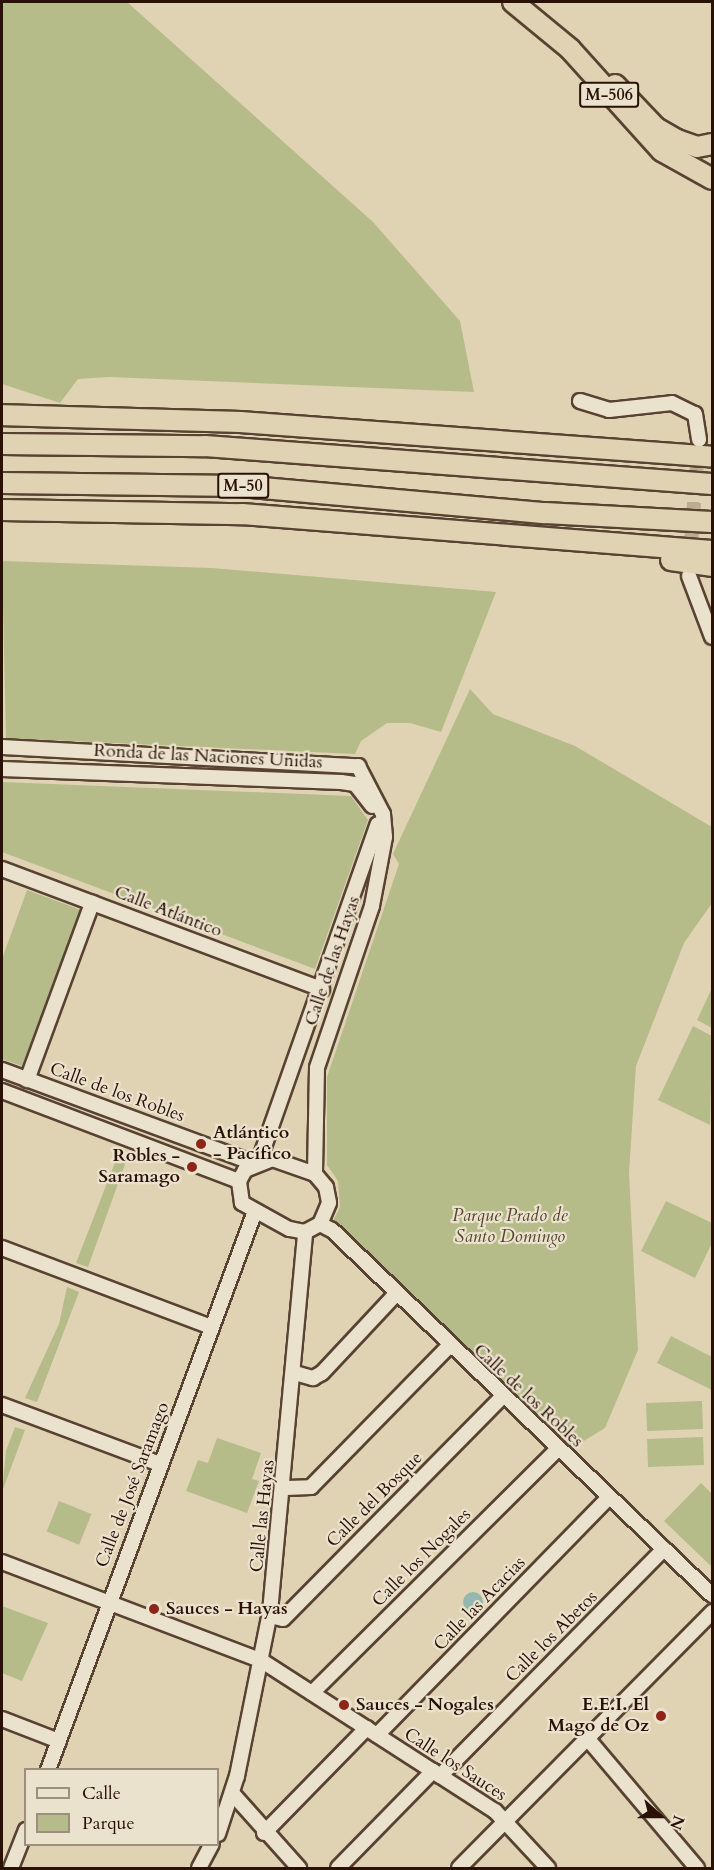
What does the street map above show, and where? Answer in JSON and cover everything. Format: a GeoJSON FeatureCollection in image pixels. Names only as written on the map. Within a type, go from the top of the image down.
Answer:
{"type":"FeatureCollection","features":[{"type":"Feature","properties":{"kind":"highway","name":"M-506"},"geometry":{"type":"LineString","coordinates":[[513,2],[570,49],[662,151],[712,179]]}},
{"type":"Feature","properties":{"kind":"highway"},"geometry":{"type":"LineString","coordinates":[[528,2],[656,128],[697,147],[712,144]]}},
{"type":"Feature","properties":{"kind":"highway"},"geometry":{"type":"LineString","coordinates":[[2,415],[240,422],[712,457]]}},
{"type":"Feature","properties":{"kind":"highway","name":"M-50"},"geometry":{"type":"LineString","coordinates":[[2,444],[205,446],[712,484]]}},
{"type":"Feature","properties":{"kind":"highway"},"geometry":{"type":"LineString","coordinates":[[571,472],[712,468]]}},
{"type":"Feature","properties":{"kind":"highway","name":"M-50"},"geometry":{"type":"LineString","coordinates":[[2,483],[240,486],[545,513],[712,522]]}},
{"type":"Feature","properties":{"kind":"highway"},"geometry":{"type":"LineString","coordinates":[[2,510],[242,514],[712,551]]}},
{"type":"Feature","properties":{"kind":"highway"},"geometry":{"type":"LineString","coordinates":[[545,513],[712,534]]}},
{"type":"Feature","properties":{"kind":"highway"},"geometry":{"type":"LineString","coordinates":[[460,532],[501,542],[712,566]]}},
{"type":"Feature","properties":{"kind":"street"},"geometry":{"type":"LineString","coordinates":[[580,401],[609,410],[672,403],[695,414],[699,440]]}},
{"type":"Feature","properties":{"kind":"street"},"geometry":{"type":"LineString","coordinates":[[689,576],[712,636]]}},
{"type":"Feature","properties":{"kind":"street","name":"Ronda de las Naciones Unidas"},"geometry":{"type":"LineString","coordinates":[[2,747],[358,766]]}},
{"type":"Feature","properties":{"kind":"street","name":"Calle de las Hayas"},"geometry":{"type":"LineString","coordinates":[[315,1174],[317,1068],[372,906],[385,837],[383,814],[358,766]]}},
{"type":"Feature","properties":{"kind":"street","name":"Ronda de las Naciones Unidas"},"geometry":{"type":"LineString","coordinates":[[2,770],[355,784],[375,810],[377,834],[322,989]]}},
{"type":"Feature","properties":{"kind":"street","name":"Calle Atlántico"},"geometry":{"type":"LineString","coordinates":[[2,869],[322,989]]}},
{"type":"Feature","properties":{"kind":"street"},"geometry":{"type":"LineString","coordinates":[[27,1080],[92,903]]}},
{"type":"Feature","properties":{"kind":"street"},"geometry":{"type":"LineString","coordinates":[[256,1162],[272,1159],[315,1174],[328,1193],[320,1224],[305,1232],[254,1214],[242,1203],[239,1181],[256,1162],[322,989]]}},
{"type":"Feature","properties":{"kind":"street","name":"Calle de los Robles"},"geometry":{"type":"LineString","coordinates":[[2,1070],[256,1162]]}},
{"type":"Feature","properties":{"kind":"street"},"geometry":{"type":"LineString","coordinates":[[2,1091],[239,1181]]}},
{"type":"Feature","properties":{"kind":"street","name":"Calle de José Saramago"},"geometry":{"type":"LineString","coordinates":[[49,1768],[254,1214]]}},
{"type":"Feature","properties":{"kind":"street","name":"Calle de los Robles"},"geometry":{"type":"LineString","coordinates":[[320,1224],[332,1230],[395,1295],[712,1595]]}},
{"type":"Feature","properties":{"kind":"street","name":"Calle las Hayas"},"geometry":{"type":"LineString","coordinates":[[219,1831],[232,1793],[270,1616],[286,1488],[305,1232]]}},
{"type":"Feature","properties":{"kind":"street"},"geometry":{"type":"LineString","coordinates":[[2,1248],[211,1327]]}},
{"type":"Feature","properties":{"kind":"street"},"geometry":{"type":"LineString","coordinates":[[295,1373],[313,1378],[322,1372],[395,1295]]}},
{"type":"Feature","properties":{"kind":"street"},"geometry":{"type":"LineString","coordinates":[[286,1488],[311,1487],[449,1346]]}},
{"type":"Feature","properties":{"kind":"street","name":"Calle del Bosque"},"geometry":{"type":"LineString","coordinates":[[270,1616],[283,1619],[502,1397]]}},
{"type":"Feature","properties":{"kind":"street"},"geometry":{"type":"LineString","coordinates":[[2,1405],[160,1464]]}},
{"type":"Feature","properties":{"kind":"street","name":"Calle los Nogales"},"geometry":{"type":"LineString","coordinates":[[312,1693],[558,1449]]}},
{"type":"Feature","properties":{"kind":"street","name":"Calle las Acacias"},"geometry":{"type":"LineString","coordinates":[[264,1833],[372,1732],[609,1497]]}},
{"type":"Feature","properties":{"kind":"street","name":"Calle los Abetos"},"geometry":{"type":"LineString","coordinates":[[339,1869],[664,1549]]}},
{"type":"Feature","properties":{"kind":"street","name":"Calle los Sauces"},"geometry":{"type":"LineString","coordinates":[[2,1562],[262,1661],[508,1821],[548,1869]]}},
{"type":"Feature","properties":{"kind":"street"},"geometry":{"type":"LineString","coordinates":[[459,1869],[712,1612]]}},
{"type":"Feature","properties":{"kind":"street"},"geometry":{"type":"LineString","coordinates":[[2,1719],[59,1741]]}},
{"type":"Feature","properties":{"kind":"street"},"geometry":{"type":"LineString","coordinates":[[588,1739],[697,1869]]}},
{"type":"Feature","properties":{"kind":"street"},"geometry":{"type":"LineString","coordinates":[[232,1793],[264,1833],[299,1869]]}},
{"type":"Feature","properties":{"kind":"street"},"geometry":{"type":"LineString","coordinates":[[11,1869],[24,1835]]}},
{"type":"Feature","properties":{"kind":"street"},"geometry":{"type":"LineString","coordinates":[[202,1867],[212,1846]]}},
{"type":"Feature","properties":{"kind":"green space"},"geometry":{"type":"Polygon","coordinates":[[[2,2],[127,2],[373,222],[460,321],[474,392],[109,377],[78,379],[60,403],[2,384],[2,2]]]}},
{"type":"Feature","properties":{"kind":"green space"},"geometry":{"type":"Polygon","coordinates":[[[2,561],[212,568],[496,592],[441,732],[410,723],[387,723],[361,741],[355,754],[6,738],[2,561]]]}},
{"type":"Feature","properties":{"kind":"green space","name":"Parque Prado de Santo Domingo"},"geometry":{"type":"Polygon","coordinates":[[[470,689],[493,714],[575,746],[712,827],[712,903],[684,943],[636,1066],[629,1173],[638,1350],[605,1428],[569,1450],[331,1225],[340,1207],[338,1181],[327,1165],[327,1077],[399,864],[393,854],[470,689]]]}},
{"type":"Feature","properties":{"kind":"green space"},"geometry":{"type":"Polygon","coordinates":[[[2,782],[351,796],[368,820],[315,969],[2,852],[2,782]]]}},
{"type":"Feature","properties":{"kind":"green space"},"geometry":{"type":"Polygon","coordinates":[[[27,890],[81,910],[22,1066],[2,1059],[2,959],[27,890]]]}},
{"type":"Feature","properties":{"kind":"green space"},"geometry":{"type":"Polygon","coordinates":[[[712,988],[712,1028],[697,1020],[712,988]]]}},
{"type":"Feature","properties":{"kind":"green space"},"geometry":{"type":"Polygon","coordinates":[[[693,1026],[712,1036],[710,1125],[658,1100],[693,1026]]]}},
{"type":"Feature","properties":{"kind":"green space"},"geometry":{"type":"Polygon","coordinates":[[[119,1152],[128,1156],[88,1267],[76,1263],[119,1152]]]}},
{"type":"Feature","properties":{"kind":"green space"},"geometry":{"type":"Polygon","coordinates":[[[666,1201],[712,1223],[712,1243],[695,1278],[641,1251],[666,1201]]]}},
{"type":"Feature","properties":{"kind":"green space"},"geometry":{"type":"Polygon","coordinates":[[[67,1287],[79,1292],[37,1402],[25,1398],[59,1324],[67,1287]]]}},
{"type":"Feature","properties":{"kind":"green space"},"geometry":{"type":"Polygon","coordinates":[[[671,1336],[712,1357],[712,1390],[657,1363],[671,1336]]]}},
{"type":"Feature","properties":{"kind":"green space"},"geometry":{"type":"Polygon","coordinates":[[[702,1401],[703,1429],[647,1431],[646,1403],[702,1401]]]}},
{"type":"Feature","properties":{"kind":"green space"},"geometry":{"type":"Polygon","coordinates":[[[15,1427],[25,1430],[2,1492],[6,1451],[15,1427]]]}},
{"type":"Feature","properties":{"kind":"green space"},"geometry":{"type":"Polygon","coordinates":[[[703,1437],[704,1465],[648,1467],[647,1439],[703,1437]]]}},
{"type":"Feature","properties":{"kind":"green space"},"geometry":{"type":"Polygon","coordinates":[[[217,1438],[261,1453],[252,1479],[259,1481],[247,1513],[186,1491],[198,1460],[208,1463],[217,1438]]]}},
{"type":"Feature","properties":{"kind":"green space"},"geometry":{"type":"Polygon","coordinates":[[[701,1483],[712,1494],[712,1567],[664,1521],[701,1483]]]}},
{"type":"Feature","properties":{"kind":"green space"},"geometry":{"type":"Polygon","coordinates":[[[59,1501],[91,1514],[79,1545],[47,1532],[59,1501]]]}},
{"type":"Feature","properties":{"kind":"green space"},"geometry":{"type":"Polygon","coordinates":[[[2,1606],[48,1623],[22,1681],[2,1673],[2,1606]]]}},
{"type":"Feature","properties":{"kind":"water"},"geometry":{"type":"Polygon","coordinates":[[[469,1592],[477,1592],[483,1598],[483,1606],[477,1612],[469,1612],[463,1606],[463,1598],[469,1592]]]}},
{"type":"Feature","properties":{"kind":"tunnel"},"geometry":{"type":"LineString","coordinates":[[690,558],[698,449]]}},
{"type":"Feature","properties":{"kind":"place","name":"Atlántico - Pacífico"},"geometry":{"type":"Point","coordinates":[201,1144]}},
{"type":"Feature","properties":{"kind":"place","name":"Robles - Saramago"},"geometry":{"type":"Point","coordinates":[192,1167]}},
{"type":"Feature","properties":{"kind":"place","name":"Sauces - Hayas"},"geometry":{"type":"Point","coordinates":[154,1609]}},
{"type":"Feature","properties":{"kind":"place","name":"Sauces - Nogales"},"geometry":{"type":"Point","coordinates":[344,1705]}},
{"type":"Feature","properties":{"kind":"place","name":"E.E.I. El Mago de Oz"},"geometry":{"type":"Point","coordinates":[661,1716]}}]}
